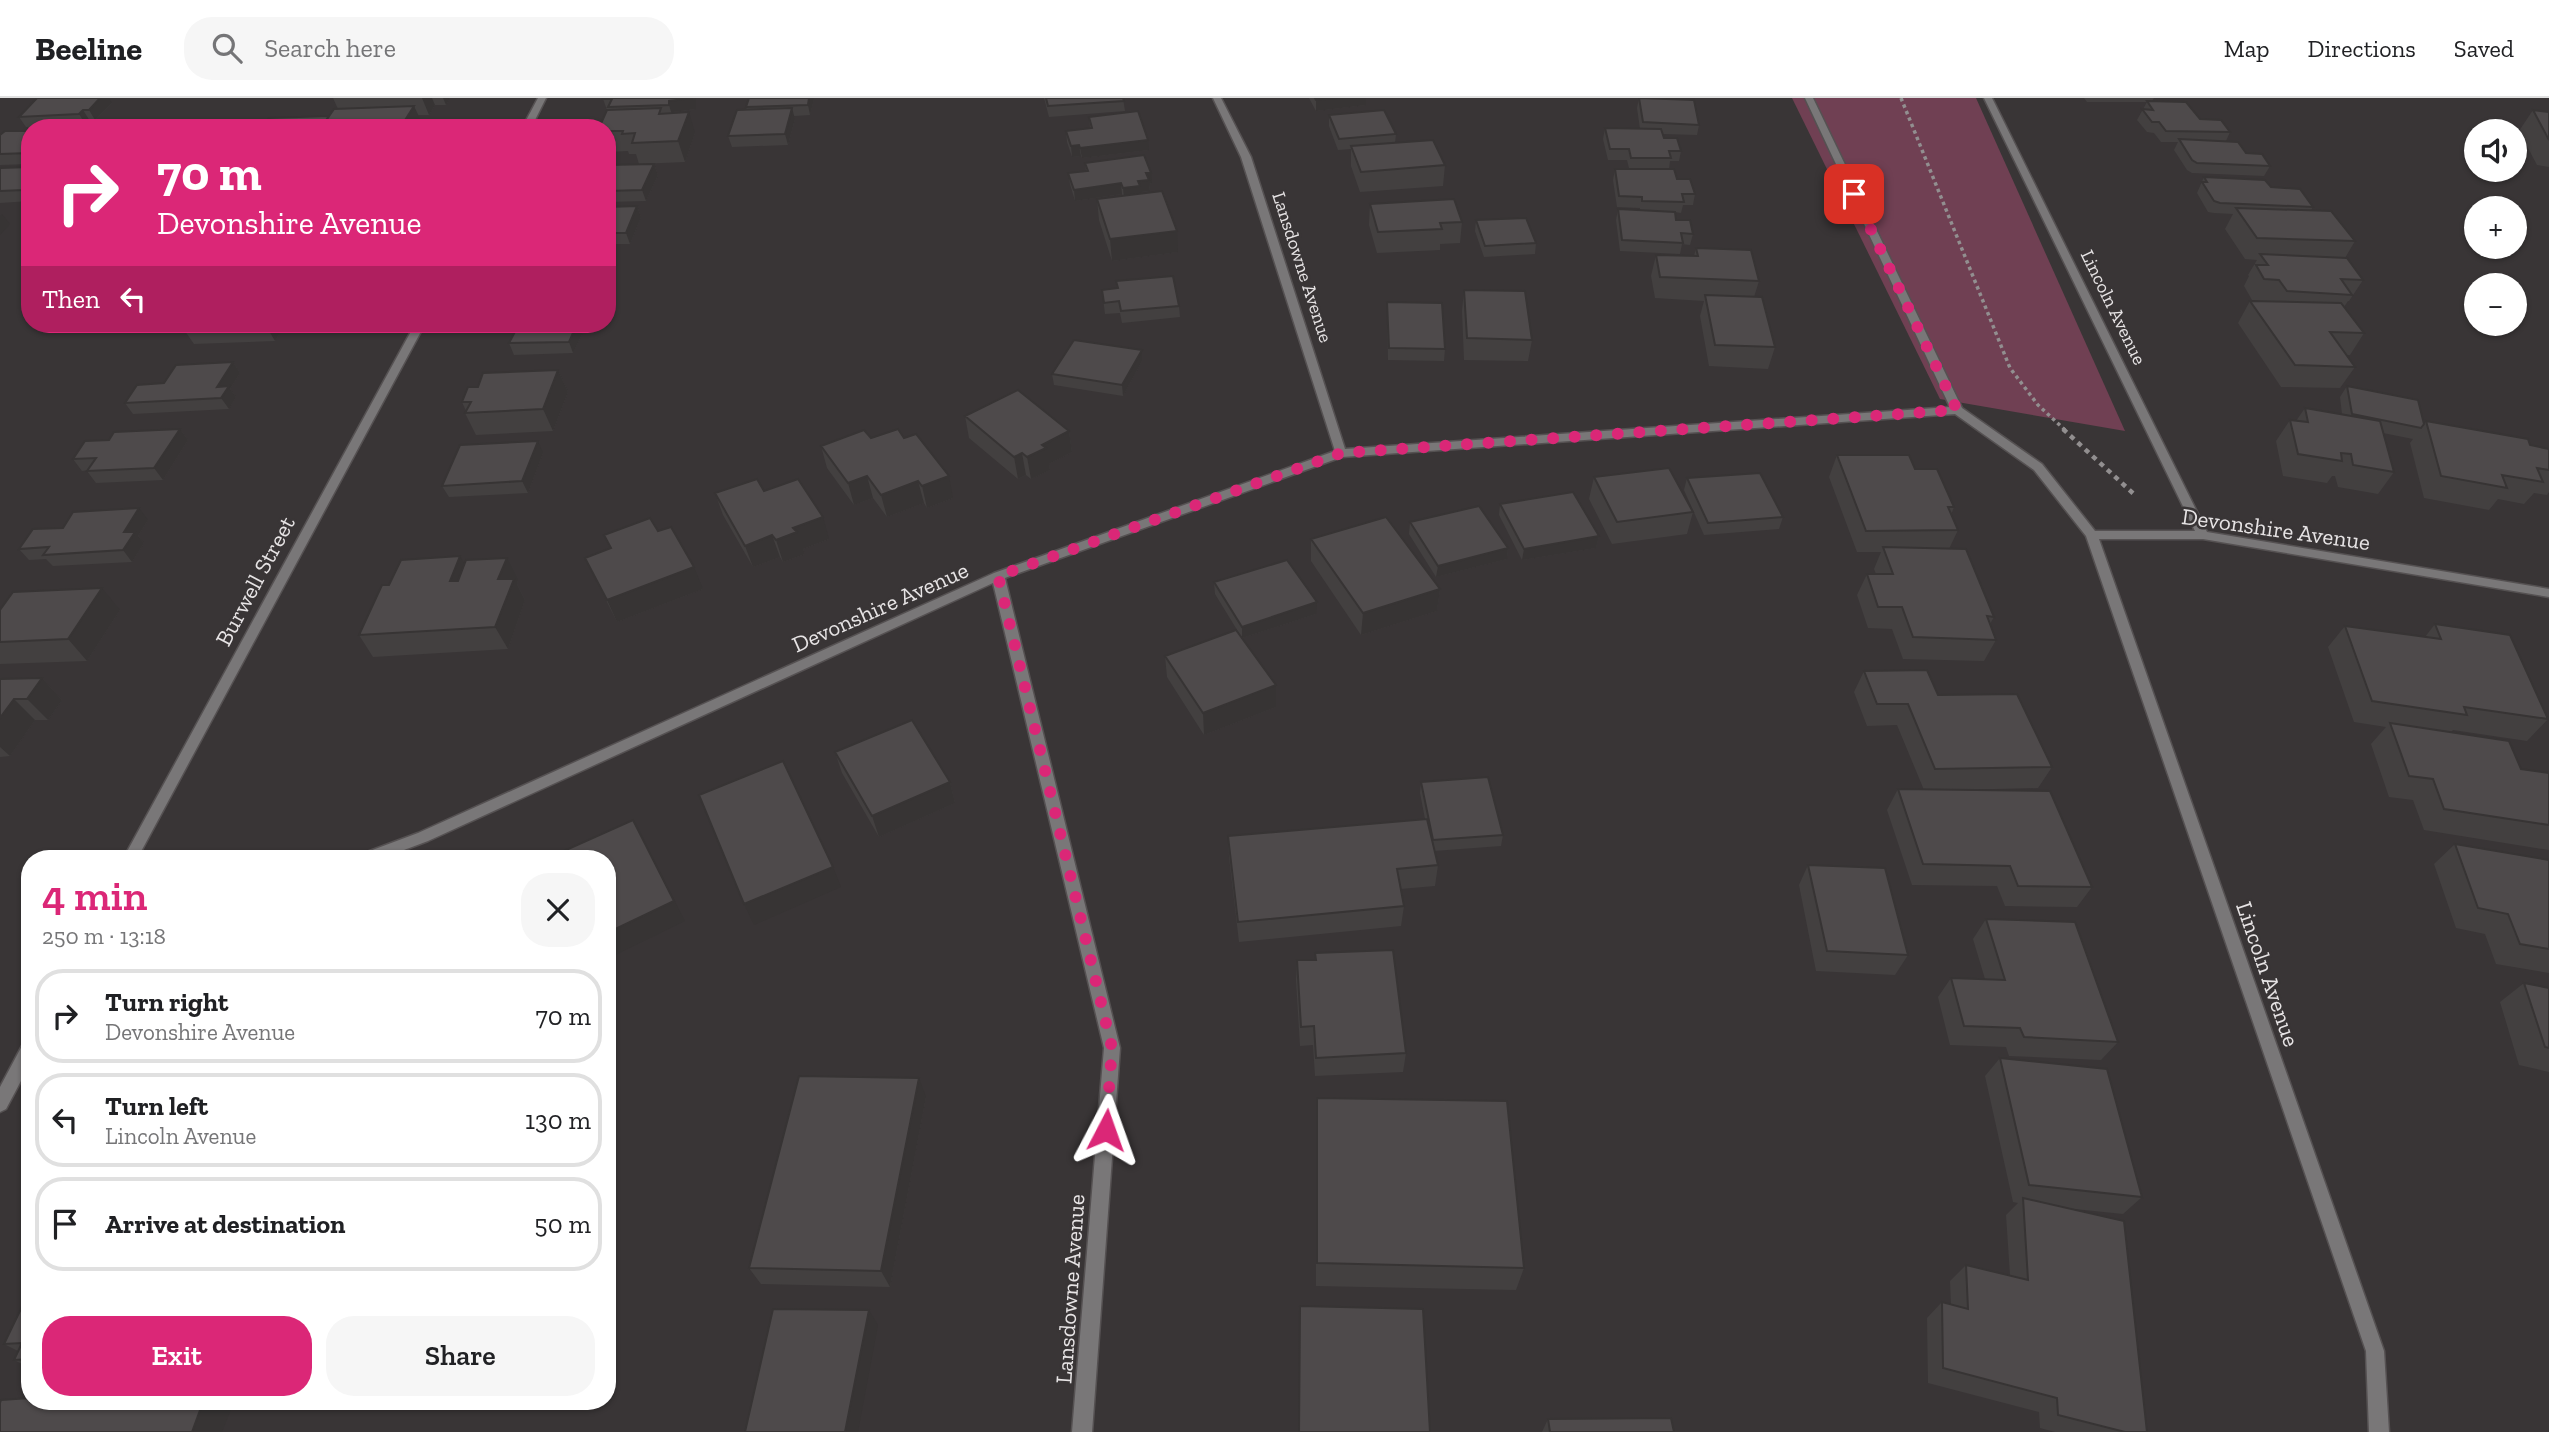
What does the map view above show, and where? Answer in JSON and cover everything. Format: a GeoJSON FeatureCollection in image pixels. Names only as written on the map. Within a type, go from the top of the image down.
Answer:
{"type":"FeatureCollection","features":[{"type":"Feature","properties":{"kind":"street"},"geometry":{"type":"LineString","coordinates":[[531,119],[542,98]]}},
{"type":"Feature","properties":{"kind":"street","name":"Lansdowne Avenue"},"geometry":{"type":"LineString","coordinates":[[1217,98],[1246,157],[1341,453]]}},
{"type":"Feature","properties":{"kind":"street"},"geometry":{"type":"LineString","coordinates":[[1808,98],[1957,410],[2038,467],[2092,535]]}},
{"type":"Feature","properties":{"kind":"street","name":"Lincoln Avenue"},"geometry":{"type":"LineString","coordinates":[[1988,98],[2203,535]]}},
{"type":"Feature","properties":{"kind":"street","name":"Burwell Street"},"geometry":{"type":"LineString","coordinates":[[135,850],[415,333]]}},
{"type":"Feature","properties":{"kind":"street","name":"Devonshire Avenue"},"geometry":{"type":"LineString","coordinates":[[388,850],[423,837],[998,576],[1341,453],[1957,410]]}},
{"type":"Feature","properties":{"kind":"street","name":"Devonshire Avenue"},"geometry":{"type":"LineString","coordinates":[[2092,535],[2203,535],[2549,593]]}},
{"type":"Feature","properties":{"kind":"street","name":"Lincoln Avenue"},"geometry":{"type":"LineString","coordinates":[[2092,535],[2375,1351],[2379,1432]]}},
{"type":"Feature","properties":{"kind":"street","name":"Lansdowne Avenue"},"geometry":{"type":"LineString","coordinates":[[998,576],[1112,1048],[1082,1432]]}},
{"type":"Feature","properties":{"kind":"street"},"geometry":{"type":"LineString","coordinates":[[0,1104],[21,1064]]}},
{"type":"Feature","properties":{"kind":"path"},"geometry":{"type":"LineString","coordinates":[[1901,98],[2010,368],[2038,405],[2119,479],[2173,535]]}},
{"type":"Feature","properties":{"kind":"shaded area"},"geometry":{"type":"Polygon","coordinates":[[[1792,98],[1976,98],[2125,431],[1940,399],[1792,98]]]}},
{"type":"Feature","properties":{"kind":"building"},"geometry":{"type":"Polygon","coordinates":[[[37,98],[100,98],[89,110],[83,110],[79,114],[19,117],[37,98]]]}},
{"type":"Feature","properties":{"kind":"building"},"geometry":{"type":"Polygon","coordinates":[[[604,98],[693,98],[669,101],[669,105],[608,107],[612,99],[604,98]]]}},
{"type":"Feature","properties":{"kind":"building"},"geometry":{"type":"Polygon","coordinates":[[[749,98],[809,98],[808,105],[746,107],[749,98]]]}},
{"type":"Feature","properties":{"kind":"building"},"geometry":{"type":"Polygon","coordinates":[[[1046,98],[1123,98],[1124,101],[1048,106],[1046,98]]]}},
{"type":"Feature","properties":{"kind":"building"},"geometry":{"type":"Polygon","coordinates":[[[1639,98],[1694,100],[1699,125],[1643,122],[1639,98]]]}},
{"type":"Feature","properties":{"kind":"building"},"geometry":{"type":"Polygon","coordinates":[[[2147,101],[2186,102],[2200,119],[2221,120],[2230,132],[2166,131],[2159,122],[2152,122],[2142,109],[2153,110],[2147,101]]]}},
{"type":"Feature","properties":{"kind":"building"},"geometry":{"type":"Polygon","coordinates":[[[414,106],[406,119],[327,119],[334,109],[414,106]]]}},
{"type":"Feature","properties":{"kind":"building"},"geometry":{"type":"Polygon","coordinates":[[[661,108],[659,114],[689,112],[678,141],[632,143],[635,133],[622,134],[623,131],[616,131],[616,119],[603,119],[607,110],[661,108]]]}},
{"type":"Feature","properties":{"kind":"building"},"geometry":{"type":"Polygon","coordinates":[[[792,108],[785,134],[728,136],[737,110],[792,108]]]}},
{"type":"Feature","properties":{"kind":"building"},"geometry":{"type":"Polygon","coordinates":[[[1384,110],[1396,134],[1339,139],[1329,115],[1384,110]]]}},
{"type":"Feature","properties":{"kind":"building"},"geometry":{"type":"Polygon","coordinates":[[[2533,110],[2549,112],[2549,140],[2533,110]]]}},
{"type":"Feature","properties":{"kind":"building"},"geometry":{"type":"Polygon","coordinates":[[[1138,111],[1148,140],[1080,148],[1079,145],[1071,146],[1066,131],[1092,128],[1089,117],[1138,111]]]}},
{"type":"Feature","properties":{"kind":"building"},"geometry":{"type":"Polygon","coordinates":[[[329,116],[327,119],[269,118],[329,116]]]}},
{"type":"Feature","properties":{"kind":"building"},"geometry":{"type":"Polygon","coordinates":[[[1605,128],[1661,129],[1664,138],[1677,138],[1681,151],[1669,151],[1671,158],[1631,158],[1629,149],[1610,149],[1605,128]]]}},
{"type":"Feature","properties":{"kind":"building"},"geometry":{"type":"Polygon","coordinates":[[[5,131],[21,131],[21,153],[0,154],[0,135],[5,131]]]}},
{"type":"Feature","properties":{"kind":"building"},"geometry":{"type":"Polygon","coordinates":[[[2179,139],[2238,142],[2246,153],[2262,154],[2270,166],[2197,163],[2192,160],[2179,139]]]}},
{"type":"Feature","properties":{"kind":"building"},"geometry":{"type":"Polygon","coordinates":[[[1433,140],[1445,165],[1361,172],[1351,146],[1433,140]]]}},
{"type":"Feature","properties":{"kind":"building"},"geometry":{"type":"Polygon","coordinates":[[[1144,155],[1151,173],[1146,173],[1149,180],[1138,181],[1140,186],[1123,188],[1121,183],[1074,190],[1068,173],[1088,171],[1085,163],[1144,155]]]}},
{"type":"Feature","properties":{"kind":"building"},"geometry":{"type":"Polygon","coordinates":[[[654,164],[642,190],[616,191],[616,165],[654,164]]]}},
{"type":"Feature","properties":{"kind":"building"},"geometry":{"type":"Polygon","coordinates":[[[21,167],[21,190],[0,191],[0,168],[21,167]]]}},
{"type":"Feature","properties":{"kind":"building"},"geometry":{"type":"Polygon","coordinates":[[[1615,169],[1674,169],[1677,179],[1690,179],[1695,194],[1682,194],[1684,202],[1642,201],[1642,197],[1619,196],[1615,169]]]}},
{"type":"Feature","properties":{"kind":"building"},"geometry":{"type":"Polygon","coordinates":[[[2204,177],[2265,180],[2271,187],[2300,189],[2313,207],[2220,203],[2214,201],[2202,182],[2207,182],[2204,177]]]}},
{"type":"Feature","properties":{"kind":"building"},"geometry":{"type":"Polygon","coordinates":[[[1162,191],[1177,231],[1110,239],[1097,199],[1162,191]]]}},
{"type":"Feature","properties":{"kind":"building"},"geometry":{"type":"Polygon","coordinates":[[[1454,199],[1462,222],[1440,223],[1442,229],[1378,232],[1370,204],[1454,199]]]}},
{"type":"Feature","properties":{"kind":"building"},"geometry":{"type":"Polygon","coordinates":[[[637,206],[626,233],[616,233],[616,207],[637,206]]]}},
{"type":"Feature","properties":{"kind":"building"},"geometry":{"type":"Polygon","coordinates":[[[2236,208],[2331,211],[2355,241],[2257,238],[2236,208]]]}},
{"type":"Feature","properties":{"kind":"building"},"geometry":{"type":"Polygon","coordinates":[[[1618,209],[1675,212],[1676,220],[1690,220],[1693,234],[1681,233],[1683,243],[1622,240],[1618,209]]]}},
{"type":"Feature","properties":{"kind":"building"},"geometry":{"type":"Polygon","coordinates":[[[1526,218],[1536,243],[1485,246],[1476,220],[1526,218]]]}},
{"type":"Feature","properties":{"kind":"building"},"geometry":{"type":"Polygon","coordinates":[[[1696,248],[1751,250],[1759,281],[1660,277],[1656,255],[1698,256],[1696,248]]]}},
{"type":"Feature","properties":{"kind":"building"},"geometry":{"type":"Polygon","coordinates":[[[2260,254],[2347,258],[2363,280],[2341,279],[2352,295],[2287,291],[2279,280],[2264,279],[2256,265],[2268,265],[2260,254]]]}},
{"type":"Feature","properties":{"kind":"building"},"geometry":{"type":"Polygon","coordinates":[[[1173,276],[1179,306],[1121,311],[1119,301],[1104,303],[1102,290],[1118,288],[1116,281],[1173,276]]]}},
{"type":"Feature","properties":{"kind":"building"},"geometry":{"type":"Polygon","coordinates":[[[1464,290],[1525,291],[1532,340],[1467,338],[1464,290]]]}},
{"type":"Feature","properties":{"kind":"building"},"geometry":{"type":"Polygon","coordinates":[[[1705,295],[1762,297],[1775,347],[1715,345],[1705,295]]]}},
{"type":"Feature","properties":{"kind":"building"},"geometry":{"type":"Polygon","coordinates":[[[2250,301],[2341,303],[2364,333],[2330,332],[2355,367],[2295,365],[2250,301]]]}},
{"type":"Feature","properties":{"kind":"building"},"geometry":{"type":"Polygon","coordinates":[[[1387,302],[1442,303],[1445,349],[1389,348],[1387,302]]]}},
{"type":"Feature","properties":{"kind":"building"},"geometry":{"type":"Polygon","coordinates":[[[514,333],[573,333],[569,342],[509,343],[514,333]]]}},
{"type":"Feature","properties":{"kind":"building"},"geometry":{"type":"Polygon","coordinates":[[[1074,340],[1142,350],[1122,385],[1052,374],[1074,340]]]}},
{"type":"Feature","properties":{"kind":"building"},"geometry":{"type":"Polygon","coordinates":[[[233,362],[217,387],[229,386],[221,398],[125,403],[137,385],[164,383],[176,365],[233,362]]]}},
{"type":"Feature","properties":{"kind":"building"},"geometry":{"type":"Polygon","coordinates":[[[558,370],[543,409],[465,413],[471,402],[462,402],[468,387],[478,387],[483,373],[558,370]]]}},
{"type":"Feature","properties":{"kind":"building"},"geometry":{"type":"Polygon","coordinates":[[[2347,386],[2418,400],[2424,424],[2421,428],[2352,414],[2347,386]]]}},
{"type":"Feature","properties":{"kind":"building"},"geometry":{"type":"Polygon","coordinates":[[[1018,390],[1069,431],[1042,445],[1046,448],[1027,457],[1022,453],[1014,457],[965,416],[1018,390]]]}},
{"type":"Feature","properties":{"kind":"building"},"geometry":{"type":"Polygon","coordinates":[[[2305,408],[2380,421],[2394,472],[2353,465],[2351,454],[2341,453],[2342,461],[2298,454],[2290,420],[2308,422],[2305,408]]]}},
{"type":"Feature","properties":{"kind":"building"},"geometry":{"type":"Polygon","coordinates":[[[2426,421],[2528,439],[2530,445],[2549,449],[2549,470],[2537,468],[2543,482],[2502,475],[2507,488],[2441,476],[2426,421]]]}},
{"type":"Feature","properties":{"kind":"building"},"geometry":{"type":"Polygon","coordinates":[[[180,429],[154,468],[87,471],[96,458],[73,459],[85,441],[109,440],[114,432],[180,429]]]}},
{"type":"Feature","properties":{"kind":"building"},"geometry":{"type":"Polygon","coordinates":[[[898,429],[904,438],[916,434],[949,476],[922,486],[918,481],[881,495],[867,476],[848,483],[821,446],[864,430],[871,438],[898,429]]]}},
{"type":"Feature","properties":{"kind":"building"},"geometry":{"type":"Polygon","coordinates":[[[538,441],[522,481],[442,486],[460,445],[538,441]]]}},
{"type":"Feature","properties":{"kind":"building"},"geometry":{"type":"Polygon","coordinates":[[[1837,455],[1909,455],[1915,469],[1937,469],[1954,507],[1948,507],[1958,530],[1866,531],[1837,455]]]}},
{"type":"Feature","properties":{"kind":"building"},"geometry":{"type":"Polygon","coordinates":[[[1669,468],[1693,512],[1617,522],[1594,477],[1669,468]]]}},
{"type":"Feature","properties":{"kind":"building"},"geometry":{"type":"Polygon","coordinates":[[[1760,473],[1783,517],[1708,523],[1687,478],[1760,473]]]}},
{"type":"Feature","properties":{"kind":"building"},"geometry":{"type":"Polygon","coordinates":[[[757,479],[764,491],[798,479],[823,517],[793,528],[797,532],[776,540],[772,535],[745,546],[715,493],[757,479]]]}},
{"type":"Feature","properties":{"kind":"building"},"geometry":{"type":"Polygon","coordinates":[[[1573,492],[1599,536],[1524,549],[1500,504],[1573,492]]]}},
{"type":"Feature","properties":{"kind":"building"},"geometry":{"type":"Polygon","coordinates":[[[1479,506],[1508,548],[1438,566],[1410,522],[1479,506]]]}},
{"type":"Feature","properties":{"kind":"building"},"geometry":{"type":"Polygon","coordinates":[[[139,508],[124,532],[135,532],[123,550],[43,555],[49,547],[19,549],[33,529],[63,528],[73,512],[139,508]]]}},
{"type":"Feature","properties":{"kind":"building"},"geometry":{"type":"Polygon","coordinates":[[[1386,517],[1440,589],[1363,613],[1311,539],[1386,517]]]}},
{"type":"Feature","properties":{"kind":"building"},"geometry":{"type":"Polygon","coordinates":[[[650,518],[658,531],[671,527],[694,567],[607,600],[585,558],[611,548],[604,535],[650,518]]]}},
{"type":"Feature","properties":{"kind":"building"},"geometry":{"type":"Polygon","coordinates":[[[1883,547],[1966,549],[1994,617],[1987,616],[1996,640],[1913,637],[1902,607],[1878,607],[1867,574],[1893,574],[1883,547]]]}},
{"type":"Feature","properties":{"kind":"building"},"geometry":{"type":"Polygon","coordinates":[[[460,556],[450,581],[458,581],[466,560],[507,558],[498,579],[514,579],[495,627],[359,635],[382,585],[389,585],[401,560],[460,556]]]}},
{"type":"Feature","properties":{"kind":"building"},"geometry":{"type":"Polygon","coordinates":[[[1287,560],[1317,602],[1242,627],[1214,582],[1287,560]]]}},
{"type":"Feature","properties":{"kind":"building"},"geometry":{"type":"Polygon","coordinates":[[[102,588],[68,639],[0,642],[0,610],[13,592],[102,588]]]}},
{"type":"Feature","properties":{"kind":"building"},"geometry":{"type":"Polygon","coordinates":[[[2435,624],[2510,635],[2548,719],[2464,707],[2467,715],[2372,701],[2345,626],[2441,639],[2435,624]]]}},
{"type":"Feature","properties":{"kind":"building"},"geometry":{"type":"Polygon","coordinates":[[[1236,630],[1276,685],[1203,713],[1165,656],[1236,630]]]}},
{"type":"Feature","properties":{"kind":"building"},"geometry":{"type":"Polygon","coordinates":[[[1927,670],[1938,695],[2017,694],[2052,767],[1935,769],[1908,704],[1877,704],[1864,671],[1927,670]]]}},
{"type":"Feature","properties":{"kind":"building"},"geometry":{"type":"Polygon","coordinates":[[[42,678],[27,699],[14,699],[0,718],[0,679],[42,678]]]}},
{"type":"Feature","properties":{"kind":"building"},"geometry":{"type":"Polygon","coordinates":[[[912,720],[950,782],[872,816],[835,752],[912,720]]]}},
{"type":"Feature","properties":{"kind":"building"},"geometry":{"type":"Polygon","coordinates":[[[2390,723],[2509,741],[2521,769],[2549,773],[2549,825],[2444,809],[2433,779],[2409,776],[2390,723]]]}},
{"type":"Feature","properties":{"kind":"building"},"geometry":{"type":"Polygon","coordinates":[[[783,761],[833,867],[744,904],[699,795],[783,761]]]}},
{"type":"Feature","properties":{"kind":"building"},"geometry":{"type":"Polygon","coordinates":[[[1488,777],[1503,835],[1433,840],[1421,782],[1488,777]]]}},
{"type":"Feature","properties":{"kind":"building"},"geometry":{"type":"Polygon","coordinates":[[[1898,789],[2050,791],[2092,887],[2018,886],[2010,866],[1923,864],[1898,789]]]}},
{"type":"Feature","properties":{"kind":"building"},"geometry":{"type":"Polygon","coordinates":[[[1427,819],[1438,865],[1397,869],[1404,906],[1238,922],[1228,836],[1427,819]]]}},
{"type":"Feature","properties":{"kind":"building"},"geometry":{"type":"Polygon","coordinates":[[[633,820],[674,901],[616,929],[616,850],[566,850],[633,820]]]}},
{"type":"Feature","properties":{"kind":"building"},"geometry":{"type":"Polygon","coordinates":[[[2455,844],[2549,860],[2549,949],[2520,944],[2508,914],[2478,908],[2455,844]]]}},
{"type":"Feature","properties":{"kind":"building"},"geometry":{"type":"Polygon","coordinates":[[[1808,865],[1885,868],[1908,955],[1827,951],[1808,865]]]}},
{"type":"Feature","properties":{"kind":"building"},"geometry":{"type":"Polygon","coordinates":[[[1986,919],[2075,922],[2118,1042],[2024,1037],[2020,1028],[1964,1026],[1951,978],[2005,980],[1986,919]]]}},
{"type":"Feature","properties":{"kind":"building"},"geometry":{"type":"Polygon","coordinates":[[[1393,950],[1406,1053],[1316,1058],[1314,1026],[1301,1027],[1297,960],[1316,960],[1315,953],[1393,950]]]}},
{"type":"Feature","properties":{"kind":"building"},"geometry":{"type":"Polygon","coordinates":[[[2524,983],[2549,988],[2549,1048],[2545,1047],[2524,983]]]}},
{"type":"Feature","properties":{"kind":"building"},"geometry":{"type":"Polygon","coordinates":[[[2000,1058],[2107,1069],[2142,1197],[2029,1185],[2000,1058]]]}},
{"type":"Feature","properties":{"kind":"building"},"geometry":{"type":"Polygon","coordinates":[[[799,1076],[919,1078],[881,1271],[749,1268],[799,1076]]]}},
{"type":"Feature","properties":{"kind":"building"},"geometry":{"type":"Polygon","coordinates":[[[1317,1098],[1507,1101],[1524,1268],[1317,1263],[1317,1098]]]}},
{"type":"Feature","properties":{"kind":"building"},"geometry":{"type":"Polygon","coordinates":[[[2023,1198],[2124,1221],[2147,1432],[2125,1432],[2058,1415],[2057,1398],[1943,1368],[1942,1302],[1968,1309],[1966,1265],[2028,1280],[2023,1198]]]}},
{"type":"Feature","properties":{"kind":"building"},"geometry":{"type":"Polygon","coordinates":[[[1300,1306],[1423,1309],[1430,1432],[1299,1432],[1300,1306]]]}},
{"type":"Feature","properties":{"kind":"building"},"geometry":{"type":"Polygon","coordinates":[[[21,1309],[21,1343],[4,1344],[21,1309]]]}},
{"type":"Feature","properties":{"kind":"building"},"geometry":{"type":"Polygon","coordinates":[[[773,1309],[869,1310],[845,1432],[745,1432],[773,1309]]]}},
{"type":"Feature","properties":{"kind":"building"},"geometry":{"type":"Polygon","coordinates":[[[21,1345],[21,1360],[14,1360],[21,1345]]]}},
{"type":"Feature","properties":{"kind":"building"},"geometry":{"type":"Polygon","coordinates":[[[21,1399],[21,1410],[200,1410],[192,1432],[0,1432],[1,1400],[21,1399]]]}},
{"type":"Feature","properties":{"kind":"building"},"geometry":{"type":"Polygon","coordinates":[[[1671,1418],[1674,1432],[1550,1432],[1548,1419],[1671,1418]]]}},
{"type":"Feature","properties":{"kind":"route"},"geometry":{"type":"LineString","coordinates":[[1106,1130],[1112,1048],[998,576],[1341,453],[1957,410],[1854,194]]}}]}
